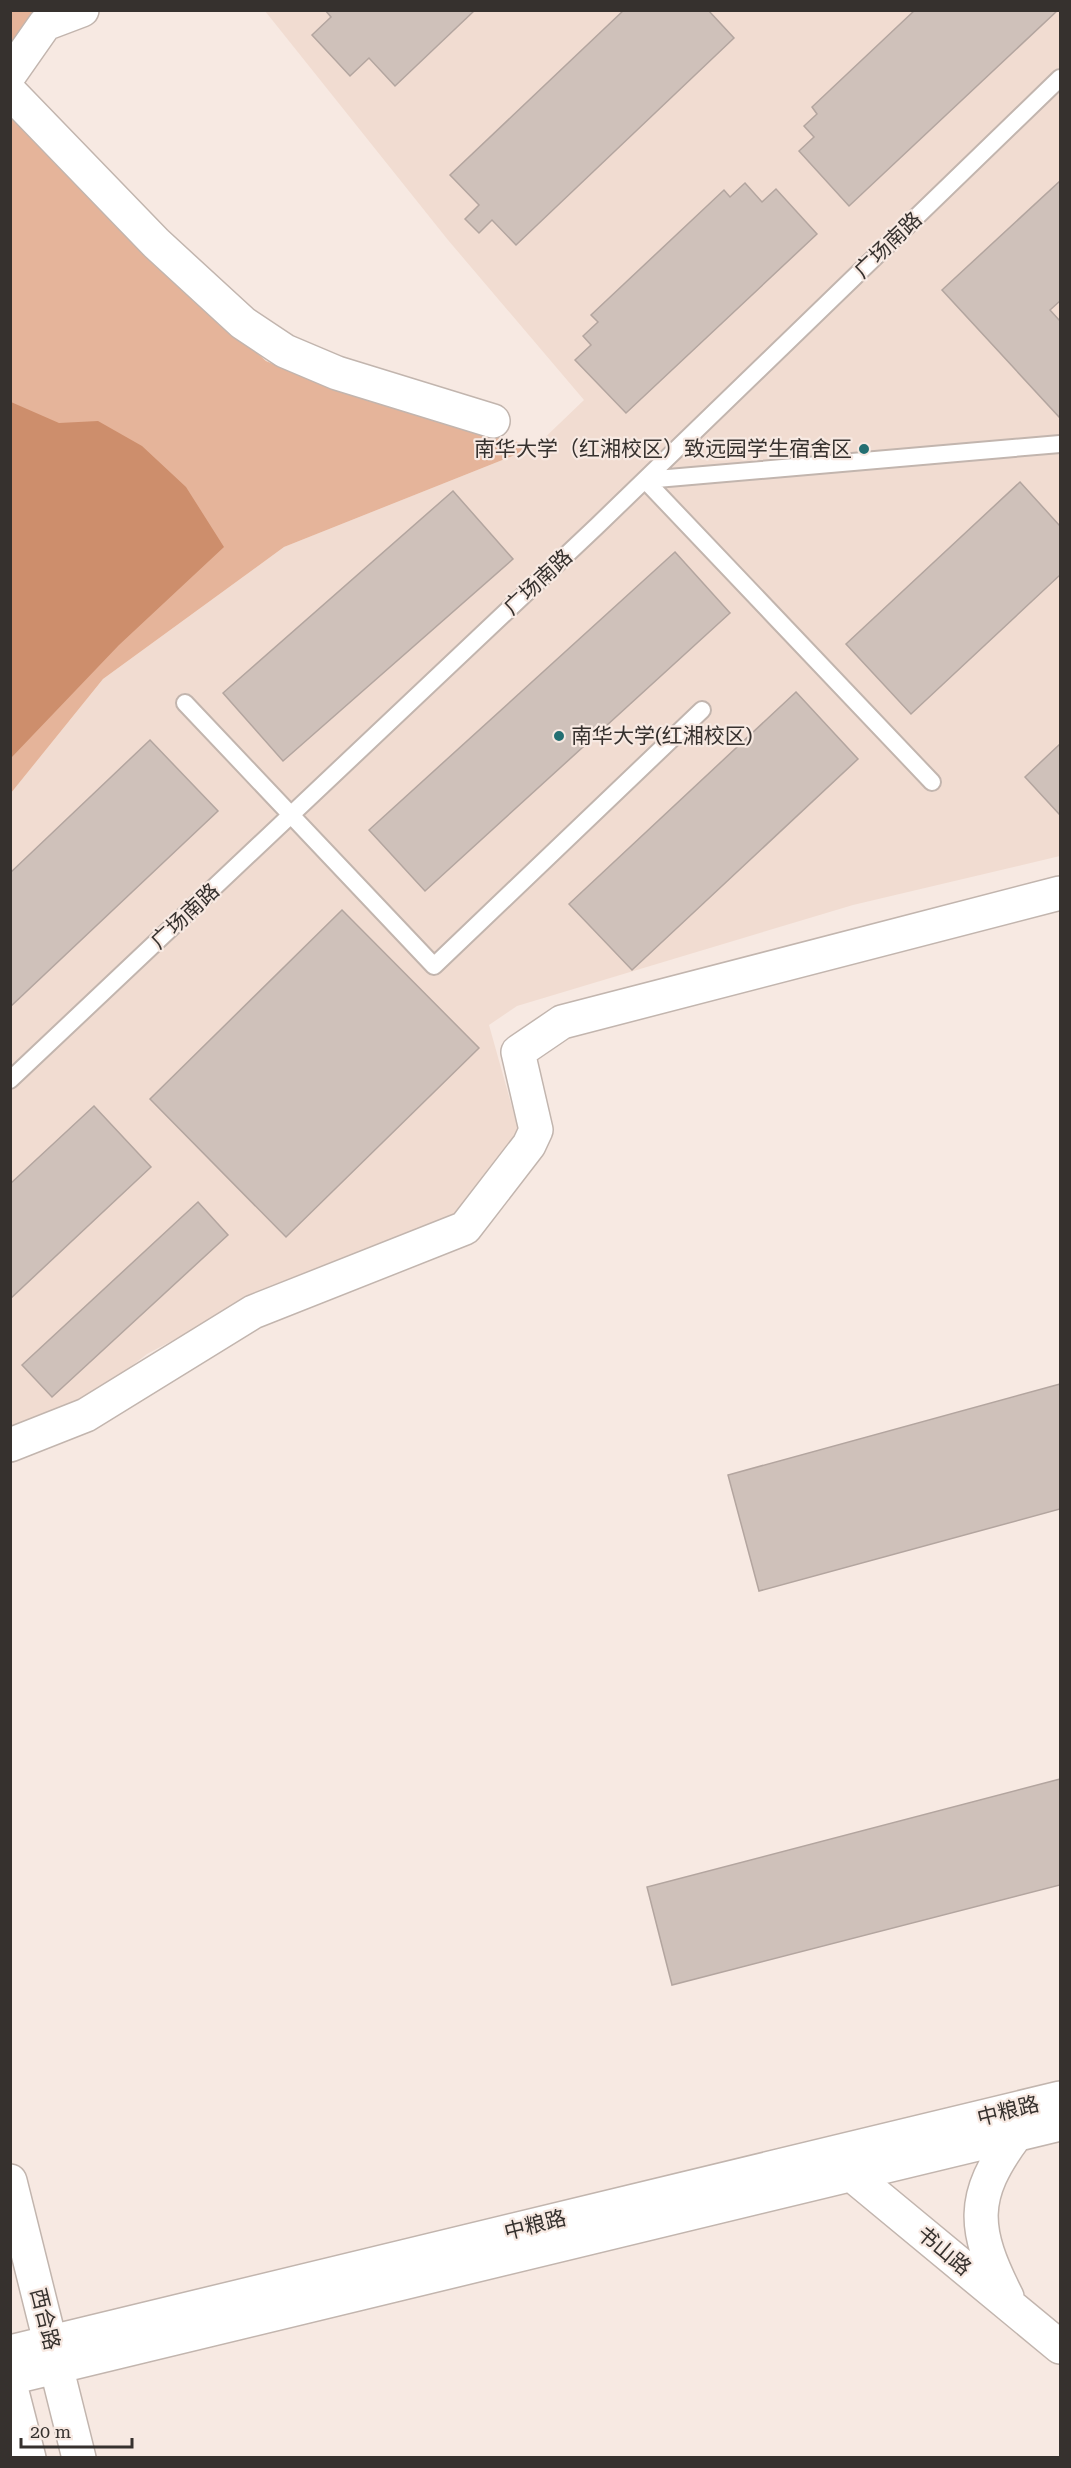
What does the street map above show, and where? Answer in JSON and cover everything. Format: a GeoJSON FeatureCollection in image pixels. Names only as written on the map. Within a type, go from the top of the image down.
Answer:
{"type":"FeatureCollection","features":[{"type":"Feature","properties":{"kind":"street"},"geometry":{"type":"LineString","coordinates":[[10,74],[45,24],[82,10]]}},
{"type":"Feature","properties":{"kind":"street"},"geometry":{"type":"LineString","coordinates":[[10,92],[156,243],[243,322],[285,351],[337,373],[493,421]]}},
{"type":"Feature","properties":{"kind":"street"},"geometry":{"type":"LineString","coordinates":[[10,1445],[86,1415],[253,1312],[465,1228],[529,1145],[536,1130],[519,1052],[562,1022],[1060,893]]}},
{"type":"Feature","properties":{"kind":"street","name":"中粮路"},"geometry":{"type":"LineString","coordinates":[[10,2378],[53,2354],[840,2164],[1060,2098]]}},
{"type":"Feature","properties":{"kind":"street","name":"中粮路"},"geometry":{"type":"LineString","coordinates":[[840,2164],[1016,2135],[1060,2124]]}},
{"type":"Feature","properties":{"kind":"street"},"geometry":{"type":"LineString","coordinates":[[1011,2307],[987,2259],[981,2232],[981,2208],[997,2160],[1016,2135]]}},
{"type":"Feature","properties":{"kind":"street","name":"书山路"},"geometry":{"type":"LineString","coordinates":[[840,2164],[1060,2347]]}},
{"type":"Feature","properties":{"kind":"street","name":"西合路"},"geometry":{"type":"LineString","coordinates":[[10,2181],[79,2457]]}},
{"type":"Feature","properties":{"kind":"street","name":"中粮路"},"geometry":{"type":"LineString","coordinates":[[10,2352],[53,2354]]}},
{"type":"Feature","properties":{"kind":"street"},"geometry":{"type":"LineString","coordinates":[[10,2384],[29,2457]]}},
{"type":"Feature","properties":{"kind":"lane","name":"广场南路"},"geometry":{"type":"LineString","coordinates":[[10,1080],[645,480],[1060,78]]}},
{"type":"Feature","properties":{"kind":"lane"},"geometry":{"type":"LineString","coordinates":[[645,480],[1060,444]]}},
{"type":"Feature","properties":{"kind":"lane"},"geometry":{"type":"LineString","coordinates":[[645,480],[932,782]]}},
{"type":"Feature","properties":{"kind":"lane"},"geometry":{"type":"LineString","coordinates":[[185,703],[434,966],[702,710]]}},
{"type":"Feature","properties":{"kind":"shaded area"},"geometry":{"type":"Polygon","coordinates":[[[11,11],[51,11],[11,57],[11,11]]]}},
{"type":"Feature","properties":{"kind":"shaded area","name":"南华大学(红湘校区)"},"geometry":{"type":"Polygon","coordinates":[[[265,11],[1060,11],[1060,856],[853,905],[517,1006],[489,1025],[519,1132],[460,1211],[444,1223],[249,1300],[147,1354],[77,1409],[11,1434],[11,793],[103,679],[284,547],[535,447],[584,400],[448,240],[265,11]]]}},
{"type":"Feature","properties":{"kind":"shaded area"},"geometry":{"type":"Polygon","coordinates":[[[11,116],[149,256],[266,361],[331,389],[535,447],[284,547],[103,679],[11,793],[11,116]]]}},
{"type":"Feature","properties":{"kind":"shaded area"},"geometry":{"type":"Polygon","coordinates":[[[11,402],[59,423],[98,421],[142,446],[186,487],[224,547],[119,645],[11,758],[11,402]]]}},
{"type":"Feature","properties":{"kind":"building"},"geometry":{"type":"Polygon","coordinates":[[[325,10],[475,10],[395,86],[369,58],[350,76],[312,35],[331,17],[325,10]]]}},
{"type":"Feature","properties":{"kind":"building"},"geometry":{"type":"Polygon","coordinates":[[[624,10],[708,10],[734,38],[516,245],[492,220],[479,233],[465,219],[479,205],[450,175],[624,10]]]}},
{"type":"Feature","properties":{"kind":"building"},"geometry":{"type":"Polygon","coordinates":[[[915,10],[1058,10],[849,206],[799,151],[814,137],[804,126],[817,114],[812,107],[915,10]]]}},
{"type":"Feature","properties":{"kind":"building"},"geometry":{"type":"Polygon","coordinates":[[[1060,181],[1060,301],[1050,310],[1060,321],[1060,418],[942,290],[1060,181]]]}},
{"type":"Feature","properties":{"kind":"building"},"geometry":{"type":"Polygon","coordinates":[[[745,183],[762,202],[776,189],[817,234],[626,413],[575,360],[591,345],[583,336],[598,322],[591,315],[724,190],[730,197],[745,183]]]}},
{"type":"Feature","properties":{"kind":"building"},"geometry":{"type":"Polygon","coordinates":[[[1020,482],[1060,526],[1060,575],[911,714],[846,644],[1020,482]]]}},
{"type":"Feature","properties":{"kind":"building"},"geometry":{"type":"Polygon","coordinates":[[[453,491],[513,559],[283,761],[223,693],[453,491]]]}},
{"type":"Feature","properties":{"kind":"building"},"geometry":{"type":"Polygon","coordinates":[[[675,552],[730,613],[425,891],[369,830],[675,552]]]}},
{"type":"Feature","properties":{"kind":"building"},"geometry":{"type":"Polygon","coordinates":[[[796,692],[858,759],[632,970],[569,904],[796,692]]]}},
{"type":"Feature","properties":{"kind":"building"},"geometry":{"type":"Polygon","coordinates":[[[150,740],[218,811],[10,1007],[10,873],[150,740]]]}},
{"type":"Feature","properties":{"kind":"building"},"geometry":{"type":"Polygon","coordinates":[[[1060,744],[1060,815],[1025,777],[1060,744]]]}},
{"type":"Feature","properties":{"kind":"building"},"geometry":{"type":"Polygon","coordinates":[[[342,910],[479,1048],[286,1237],[150,1099],[342,910]]]}},
{"type":"Feature","properties":{"kind":"building"},"geometry":{"type":"Polygon","coordinates":[[[94,1106],[151,1167],[10,1299],[10,1184],[94,1106]]]}},
{"type":"Feature","properties":{"kind":"building"},"geometry":{"type":"Polygon","coordinates":[[[198,1202],[228,1235],[52,1397],[22,1365],[198,1202]]]}},
{"type":"Feature","properties":{"kind":"building"},"geometry":{"type":"Polygon","coordinates":[[[1060,1384],[1060,1509],[759,1591],[728,1475],[1060,1384]]]}},
{"type":"Feature","properties":{"kind":"building"},"geometry":{"type":"Polygon","coordinates":[[[1060,1779],[1060,1885],[672,1985],[647,1887],[1060,1779]]]}},
{"type":"Feature","properties":{"kind":"place","name":"南华大学（红湘校区）致远园学生宿舍区"},"geometry":{"type":"Point","coordinates":[864,449]}},
{"type":"Feature","properties":{"kind":"place","name":"南华大学(红湘校区)"},"geometry":{"type":"Point","coordinates":[559,736]}}]}
